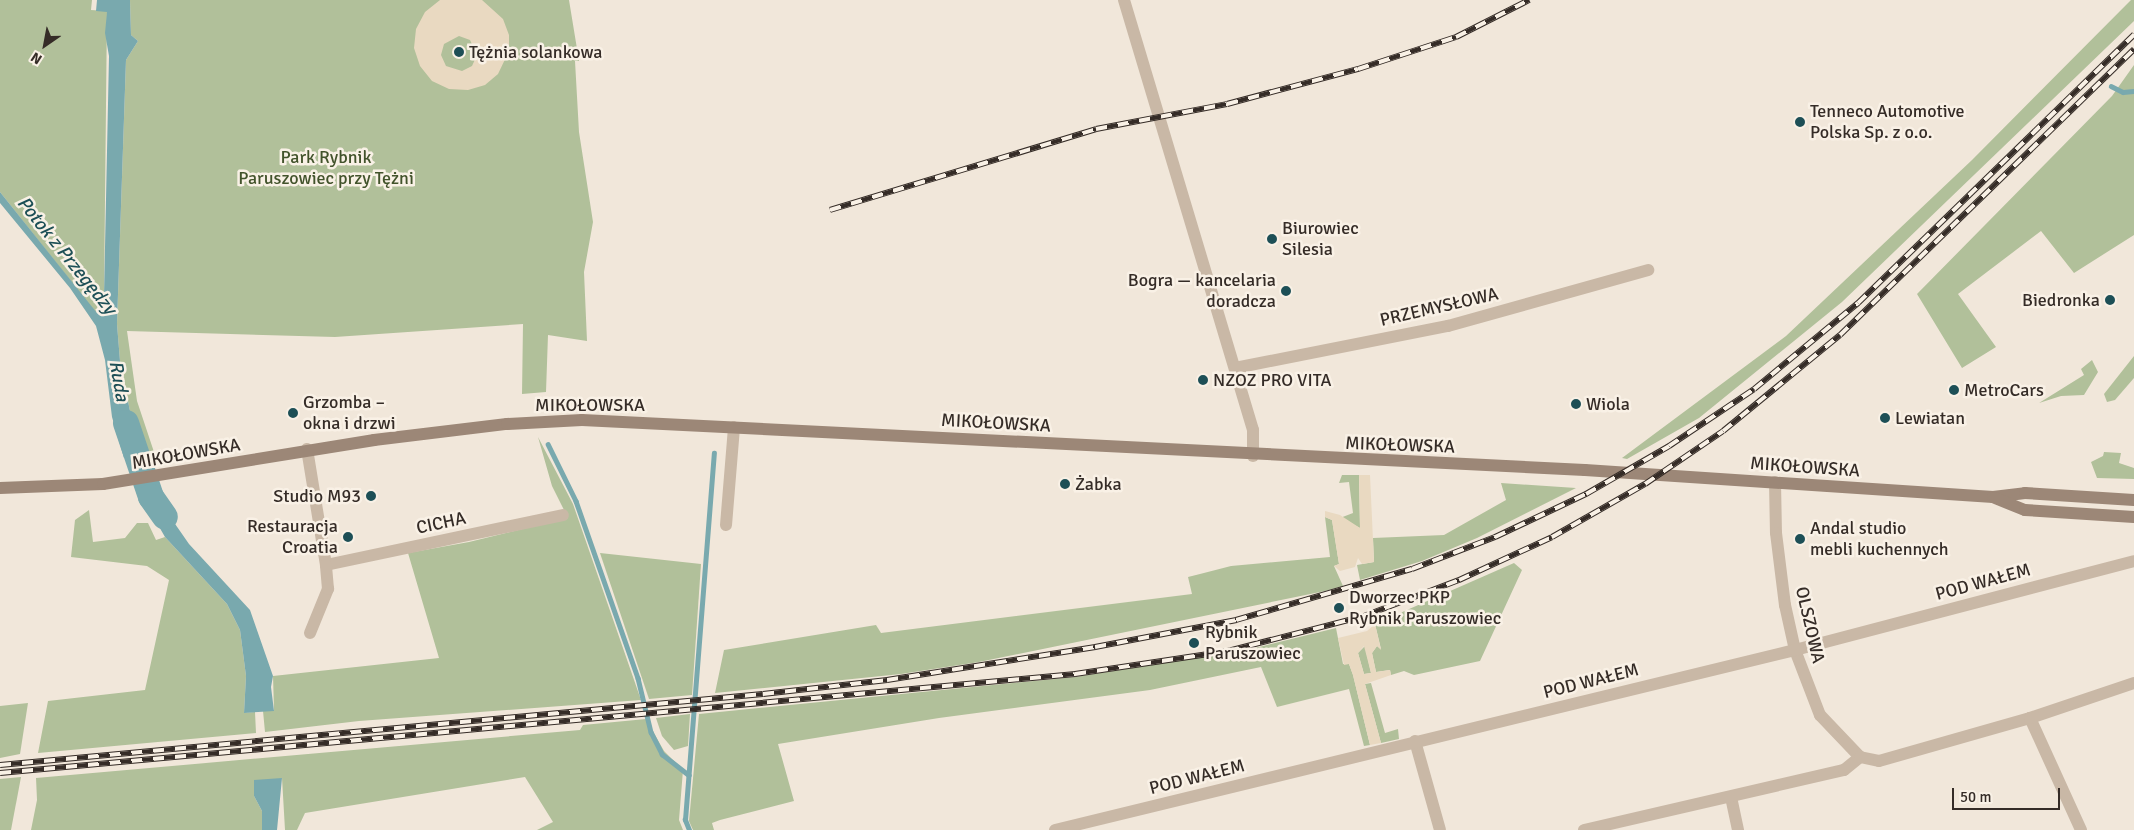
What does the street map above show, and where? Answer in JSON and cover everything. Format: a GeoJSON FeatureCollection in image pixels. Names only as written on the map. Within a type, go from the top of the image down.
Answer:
{"type":"FeatureCollection","features":[{"type":"Feature","properties":{"kind":"main road","name":"MIKOŁOWSKA"},"geometry":{"type":"LineString","coordinates":[[0,488],[121,482],[307,449],[545,421],[734,428],[1775,482],[1993,497],[2025,493],[2134,500]]}},
{"type":"Feature","properties":{"kind":"main road","name":"MIKOŁOWSKA"},"geometry":{"type":"LineString","coordinates":[[1993,497],[2025,510],[2134,518]]}},
{"type":"Feature","properties":{"kind":"street"},"geometry":{"type":"LineString","coordinates":[[1124,0],[1253,430],[1253,456]]}},
{"type":"Feature","properties":{"kind":"street","name":"PRZEMYSŁOWA"},"geometry":{"type":"LineString","coordinates":[[1235,368],[1448,326],[1648,270]]}},
{"type":"Feature","properties":{"kind":"street"},"geometry":{"type":"LineString","coordinates":[[726,525],[734,428]]}},
{"type":"Feature","properties":{"kind":"street"},"geometry":{"type":"LineString","coordinates":[[307,449],[326,565],[328,590],[310,633]]}},
{"type":"Feature","properties":{"kind":"street","name":"OLSZOWA"},"geometry":{"type":"LineString","coordinates":[[1775,482],[1776,533],[1785,605],[1795,650],[1820,715],[1860,757]]}},
{"type":"Feature","properties":{"kind":"street","name":"CICHA"},"geometry":{"type":"LineString","coordinates":[[326,565],[562,515]]}},
{"type":"Feature","properties":{"kind":"street","name":"POD WAŁEM"},"geometry":{"type":"LineString","coordinates":[[1055,830],[1795,650],[2134,561]]}},
{"type":"Feature","properties":{"kind":"street"},"geometry":{"type":"LineString","coordinates":[[1584,830],[1844,770],[1860,757],[1878,761],[2030,718],[2134,683]]}},
{"type":"Feature","properties":{"kind":"street"},"geometry":{"type":"LineString","coordinates":[[2030,718],[2081,830]]}},
{"type":"Feature","properties":{"kind":"street"},"geometry":{"type":"LineString","coordinates":[[1415,741],[1440,830]]}},
{"type":"Feature","properties":{"kind":"street"},"geometry":{"type":"LineString","coordinates":[[1731,797],[1738,830]]}},
{"type":"Feature","properties":{"kind":"green space"},"geometry":{"type":"Polygon","coordinates":[[[0,0],[92,0],[91,10],[107,11],[104,295],[97,308],[97,314],[0,192],[0,0]]]}},
{"type":"Feature","properties":{"kind":"green space","name":"Park Rybnik Paruszowiec przy Tężni"},"geometry":{"type":"Polygon","coordinates":[[[130,0],[569,0],[579,61],[575,61],[579,132],[593,222],[584,272],[587,341],[548,335],[546,392],[522,394],[523,324],[335,337],[127,331],[137,401],[155,455],[139,456],[120,361],[117,324],[126,60],[138,41],[131,35],[130,0]]]}},
{"type":"Feature","properties":{"kind":"green space"},"geometry":{"type":"Polygon","coordinates":[[[2131,0],[2134,0],[2134,21],[1842,302],[1699,418],[1627,459],[1622,458],[1786,336],[1972,160],[2131,0]]]}},
{"type":"Feature","properties":{"kind":"green space"},"geometry":{"type":"Polygon","coordinates":[[[2134,65],[2134,235],[2074,273],[2041,231],[1958,294],[1996,347],[1962,368],[1917,294],[2112,96],[2134,65]]]}},
{"type":"Feature","properties":{"kind":"green space"},"geometry":{"type":"Polygon","coordinates":[[[2134,356],[2134,378],[2115,400],[2107,402],[2104,394],[2134,356]]]}},
{"type":"Feature","properties":{"kind":"green space"},"geometry":{"type":"Polygon","coordinates":[[[2092,360],[2098,372],[2084,395],[2061,396],[2039,403],[2084,375],[2081,369],[2092,360]]]}},
{"type":"Feature","properties":{"kind":"green space"},"geometry":{"type":"Polygon","coordinates":[[[538,437],[573,504],[641,700],[359,721],[265,732],[263,711],[274,710],[273,676],[439,658],[408,553],[469,542],[568,518],[552,486],[538,437]]]}},
{"type":"Feature","properties":{"kind":"green space"},"geometry":{"type":"Polygon","coordinates":[[[2104,452],[2121,453],[2119,463],[2134,468],[2134,479],[2097,478],[2091,462],[2103,456],[2104,452]]]}},
{"type":"Feature","properties":{"kind":"green space"},"geometry":{"type":"Polygon","coordinates":[[[1342,475],[1359,475],[1360,528],[1340,518],[1353,513],[1349,482],[1339,483],[1342,475]]]}},
{"type":"Feature","properties":{"kind":"green space"},"geometry":{"type":"Polygon","coordinates":[[[1501,483],[1576,488],[1477,538],[1422,561],[1360,580],[1357,565],[1374,562],[1373,538],[1444,535],[1506,500],[1501,483]]]}},
{"type":"Feature","properties":{"kind":"green space"},"geometry":{"type":"Polygon","coordinates":[[[89,510],[93,542],[125,538],[137,523],[148,523],[156,540],[165,537],[227,604],[240,630],[246,676],[244,713],[255,712],[256,733],[38,753],[48,701],[145,690],[169,580],[147,566],[71,557],[75,520],[89,510]]]}},
{"type":"Feature","properties":{"kind":"green space"},"geometry":{"type":"Polygon","coordinates":[[[1325,517],[1332,520],[1339,564],[1334,566],[1343,586],[979,662],[901,674],[715,693],[724,650],[876,625],[881,633],[1192,594],[1188,577],[1231,566],[1330,557],[1325,517]]]}},
{"type":"Feature","properties":{"kind":"green space"},"geometry":{"type":"Polygon","coordinates":[[[600,553],[701,564],[692,695],[649,699],[600,553]]]}},
{"type":"Feature","properties":{"kind":"green space"},"geometry":{"type":"Polygon","coordinates":[[[1514,563],[1522,570],[1480,661],[1414,675],[1404,671],[1391,675],[1390,670],[1376,672],[1372,653],[1377,646],[1381,649],[1375,624],[1514,563]]]}},
{"type":"Feature","properties":{"kind":"green space"},"geometry":{"type":"Polygon","coordinates":[[[1336,628],[1343,664],[1349,664],[1353,675],[1370,745],[1364,746],[1349,689],[1277,707],[1261,667],[1150,690],[939,718],[778,744],[794,801],[720,820],[712,823],[714,830],[693,830],[689,821],[699,714],[1075,677],[1247,650],[1336,628]]]}},
{"type":"Feature","properties":{"kind":"green space"},"geometry":{"type":"Polygon","coordinates":[[[1365,646],[1371,673],[1364,674],[1358,653],[1365,646]]]}},
{"type":"Feature","properties":{"kind":"green space"},"geometry":{"type":"Polygon","coordinates":[[[1371,683],[1385,733],[1398,729],[1399,739],[1381,743],[1365,684],[1371,683]]]}},
{"type":"Feature","properties":{"kind":"green space"},"geometry":{"type":"Polygon","coordinates":[[[28,703],[20,754],[0,758],[0,706],[28,703]]]}},
{"type":"Feature","properties":{"kind":"green space"},"geometry":{"type":"Polygon","coordinates":[[[690,714],[688,746],[674,750],[662,736],[656,718],[690,714]]]}},
{"type":"Feature","properties":{"kind":"green space"},"geometry":{"type":"Polygon","coordinates":[[[646,719],[664,751],[683,770],[679,820],[683,830],[537,830],[553,822],[525,777],[305,813],[297,830],[285,830],[282,778],[254,796],[262,811],[262,830],[31,830],[37,800],[36,778],[580,730],[583,725],[646,719]]]}},
{"type":"Feature","properties":{"kind":"green space"},"geometry":{"type":"Polygon","coordinates":[[[21,777],[11,830],[0,830],[0,779],[21,777]]]}},
{"type":"Feature","properties":{"kind":"shaded area"},"geometry":{"type":"Polygon","coordinates":[[[440,0],[482,0],[503,19],[509,35],[509,51],[498,74],[485,85],[468,90],[449,89],[432,81],[420,66],[414,48],[416,29],[425,12],[440,0]],[[459,36],[444,44],[441,55],[446,66],[462,71],[472,66],[477,55],[470,40],[459,36]]]}},
{"type":"Feature","properties":{"kind":"shaded area"},"geometry":{"type":"Polygon","coordinates":[[[1359,475],[1370,475],[1374,562],[1362,564],[1358,558],[1355,567],[1340,571],[1334,566],[1339,564],[1332,520],[1325,517],[1325,511],[1340,515],[1360,528],[1359,475]]]}},
{"type":"Feature","properties":{"kind":"shaded area"},"geometry":{"type":"Polygon","coordinates":[[[1375,624],[1381,650],[1377,646],[1372,653],[1376,672],[1390,670],[1391,675],[1365,684],[1381,743],[1370,745],[1353,675],[1349,664],[1344,665],[1338,638],[1367,631],[1375,624]],[[1364,646],[1358,653],[1364,674],[1371,673],[1364,646]]]}},
{"type":"Feature","properties":{"kind":"water"},"geometry":{"type":"Polygon","coordinates":[[[97,0],[130,0],[131,35],[138,41],[126,60],[117,324],[120,361],[139,456],[124,458],[112,417],[105,360],[96,326],[70,288],[0,203],[0,192],[97,313],[104,295],[109,56],[105,33],[107,12],[96,11],[97,0]]]}},
{"type":"Feature","properties":{"kind":"water"},"geometry":{"type":"Polygon","coordinates":[[[154,486],[164,508],[189,544],[250,610],[273,676],[271,687],[274,711],[244,713],[246,676],[240,630],[227,604],[165,537],[137,488],[154,486]]]}},
{"type":"Feature","properties":{"kind":"water"},"geometry":{"type":"Polygon","coordinates":[[[282,778],[277,830],[262,830],[262,811],[254,796],[254,780],[282,778]]]}},
{"type":"Feature","properties":{"kind":"waterway"},"geometry":{"type":"LineString","coordinates":[[2111,86],[2123,92],[2134,91]]}},
{"type":"Feature","properties":{"kind":"waterway","name":"Ruda"},"geometry":{"type":"LineString","coordinates":[[126,423],[151,497],[165,517]]}},
{"type":"Feature","properties":{"kind":"waterway"},"geometry":{"type":"LineString","coordinates":[[548,444],[576,501],[638,678],[651,732],[662,754],[689,775]]}},
{"type":"Feature","properties":{"kind":"waterway"},"geometry":{"type":"LineString","coordinates":[[689,830],[685,820],[714,453]]}},
{"type":"Feature","properties":{"kind":"railway"},"geometry":{"type":"LineString","coordinates":[[830,210],[1096,129],[1227,104],[1358,69],[1456,37],[1529,0]]}},
{"type":"Feature","properties":{"kind":"railway"},"geometry":{"type":"LineString","coordinates":[[0,765],[763,694],[887,680],[1095,647],[1236,620],[1412,569],[1495,537],[1586,494],[1669,446],[1754,389],[1858,303],[2134,35]]}},
{"type":"Feature","properties":{"kind":"railway"},"geometry":{"type":"LineString","coordinates":[[0,773],[1075,674],[1228,651],[1364,616],[1459,580],[1552,537],[1645,484],[1723,431],[1840,335],[2134,49]]}},
{"type":"Feature","properties":{"kind":"place","name":"Tężnia solankowa"},"geometry":{"type":"Point","coordinates":[459,52]}},
{"type":"Feature","properties":{"kind":"place","name":"Tenneco Automotive Polska Sp. z o.o."},"geometry":{"type":"Point","coordinates":[1800,122]}},
{"type":"Feature","properties":{"kind":"place","name":"Biurowiec Silesia"},"geometry":{"type":"Point","coordinates":[1272,239]}},
{"type":"Feature","properties":{"kind":"place","name":"Bogra — kancelaria doradcza"},"geometry":{"type":"Point","coordinates":[1286,291]}},
{"type":"Feature","properties":{"kind":"place","name":"Biedronka"},"geometry":{"type":"Point","coordinates":[2110,300]}},
{"type":"Feature","properties":{"kind":"place","name":"NZOZ PRO VITA"},"geometry":{"type":"Point","coordinates":[1203,380]}},
{"type":"Feature","properties":{"kind":"place","name":"MetroCars"},"geometry":{"type":"Point","coordinates":[1954,390]}},
{"type":"Feature","properties":{"kind":"place","name":"Wiola"},"geometry":{"type":"Point","coordinates":[1576,404]}},
{"type":"Feature","properties":{"kind":"place","name":"Grzomba – okna i drzwi"},"geometry":{"type":"Point","coordinates":[293,413]}},
{"type":"Feature","properties":{"kind":"place","name":"Lewiatan"},"geometry":{"type":"Point","coordinates":[1885,418]}},
{"type":"Feature","properties":{"kind":"place","name":"Żabka"},"geometry":{"type":"Point","coordinates":[1065,484]}},
{"type":"Feature","properties":{"kind":"place","name":"Studio M93"},"geometry":{"type":"Point","coordinates":[371,496]}},
{"type":"Feature","properties":{"kind":"place","name":"Restauracja Croatia"},"geometry":{"type":"Point","coordinates":[348,537]}},
{"type":"Feature","properties":{"kind":"place","name":"Andal studio mebli kuchennych"},"geometry":{"type":"Point","coordinates":[1800,539]}},
{"type":"Feature","properties":{"kind":"place","name":"Dworzec PKP Rybnik Paruszowiec"},"geometry":{"type":"Point","coordinates":[1339,608]}},
{"type":"Feature","properties":{"kind":"place","name":"Rybnik Paruszowiec"},"geometry":{"type":"Point","coordinates":[1194,643]}},
{"type":"Feature","properties":{"kind":"water label","name":"Potok z Przegędzy"},"geometry":{"type":"Point","coordinates":[66,256]}}]}
